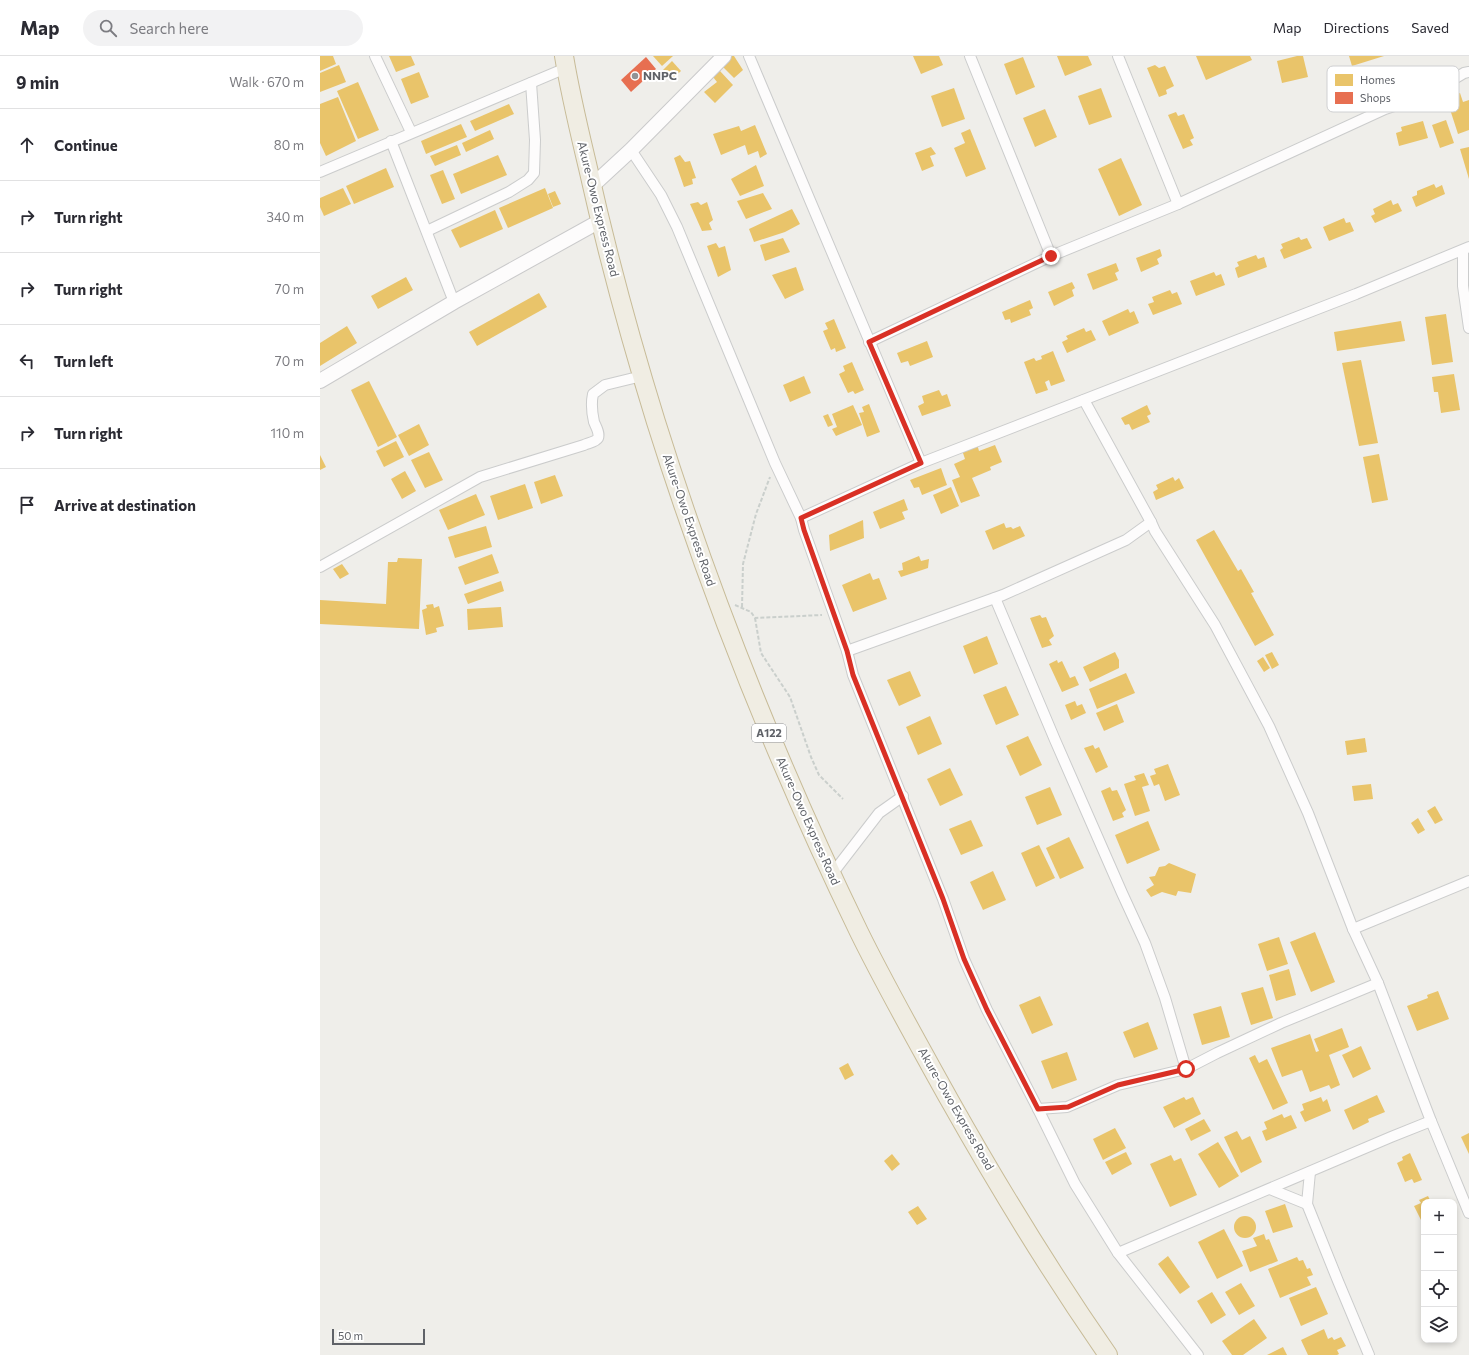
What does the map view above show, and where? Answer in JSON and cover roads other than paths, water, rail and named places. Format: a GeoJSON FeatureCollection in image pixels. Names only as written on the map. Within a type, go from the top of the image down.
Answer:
{"type":"FeatureCollection","features":[{"type":"Feature","properties":{"kind":"highway","name":"Akure-Owo Express Road"},"geometry":{"type":"LineString","coordinates":[[565,62],[600,221],[642,376],[672,472],[718,604],[779,756],[860,934],[899,1010],[976,1147],[1031,1239],[1108,1355]]}},
{"type":"Feature","properties":{"kind":"main road"},"geometry":{"type":"LineString","coordinates":[[592,186],[631,150],[724,56]]}},
{"type":"Feature","properties":{"kind":"main road"},"geometry":{"type":"LineString","coordinates":[[320,382],[454,302],[600,221]]}},
{"type":"Feature","properties":{"kind":"street"},"geometry":{"type":"LineString","coordinates":[[375,56],[411,132]]}},
{"type":"Feature","properties":{"kind":"street"},"geometry":{"type":"LineString","coordinates":[[749,56],[921,463]]}},
{"type":"Feature","properties":{"kind":"street"},"geometry":{"type":"LineString","coordinates":[[970,56],[1051,256]]}},
{"type":"Feature","properties":{"kind":"street"},"geometry":{"type":"LineString","coordinates":[[1118,56],[1178,204]]}},
{"type":"Feature","properties":{"kind":"street"},"geometry":{"type":"LineString","coordinates":[[320,172],[411,132],[531,83],[565,62]]}},
{"type":"Feature","properties":{"kind":"street"},"geometry":{"type":"LineString","coordinates":[[1459,76],[1469,72]]}},
{"type":"Feature","properties":{"kind":"street"},"geometry":{"type":"LineString","coordinates":[[427,231],[509,192],[528,180],[534,173],[535,140],[531,83]]}},
{"type":"Feature","properties":{"kind":"street"},"geometry":{"type":"LineString","coordinates":[[869,342],[1051,256],[1178,204],[1378,112]]}},
{"type":"Feature","properties":{"kind":"street"},"geometry":{"type":"LineString","coordinates":[[391,141],[454,302]]}},
{"type":"Feature","properties":{"kind":"street"},"geometry":{"type":"LineString","coordinates":[[631,150],[660,195],[677,227],[775,463],[801,518],[847,651],[853,675],[903,796],[943,899],[964,959],[990,1017],[1038,1109],[1074,1184],[1118,1253],[1198,1355]]}},
{"type":"Feature","properties":{"kind":"street"},"geometry":{"type":"LineString","coordinates":[[801,518],[921,463],[1348,297],[1466,249],[1463,286],[1469,328]]}},
{"type":"Feature","properties":{"kind":"street"},"geometry":{"type":"LineString","coordinates":[[320,567],[480,477],[596,440],[599,434],[594,421],[592,402],[593,394],[605,385],[642,376]]}},
{"type":"Feature","properties":{"kind":"street"},"geometry":{"type":"LineString","coordinates":[[1084,400],[1155,531],[1215,626],[1269,726],[1308,813],[1353,929],[1378,983],[1431,1121],[1469,1213]]}},
{"type":"Feature","properties":{"kind":"street"},"geometry":{"type":"LineString","coordinates":[[847,651],[995,598],[1126,540],[1151,522]]}},
{"type":"Feature","properties":{"kind":"street"},"geometry":{"type":"LineString","coordinates":[[995,598],[1058,747],[1145,943],[1166,998],[1186,1069]]}},
{"type":"Feature","properties":{"kind":"street"},"geometry":{"type":"LineString","coordinates":[[832,874],[879,813],[903,796]]}},
{"type":"Feature","properties":{"kind":"street"},"geometry":{"type":"LineString","coordinates":[[1353,929],[1469,881]]}},
{"type":"Feature","properties":{"kind":"street"},"geometry":{"type":"LineString","coordinates":[[1038,1109],[1068,1107],[1118,1085],[1186,1069],[1217,1052],[1281,1023],[1378,983]]}},
{"type":"Feature","properties":{"kind":"street"},"geometry":{"type":"LineString","coordinates":[[1118,1253],[1431,1121]]}},
{"type":"Feature","properties":{"kind":"street"},"geometry":{"type":"LineString","coordinates":[[1310,1172],[1307,1204],[1369,1355]]}},
{"type":"Feature","properties":{"kind":"street"},"geometry":{"type":"LineString","coordinates":[[1270,1189],[1307,1204]]}},
{"type":"Feature","properties":{"kind":"place","name":"NNPC"},"geometry":{"type":"Point","coordinates":[635,76]}}]}
